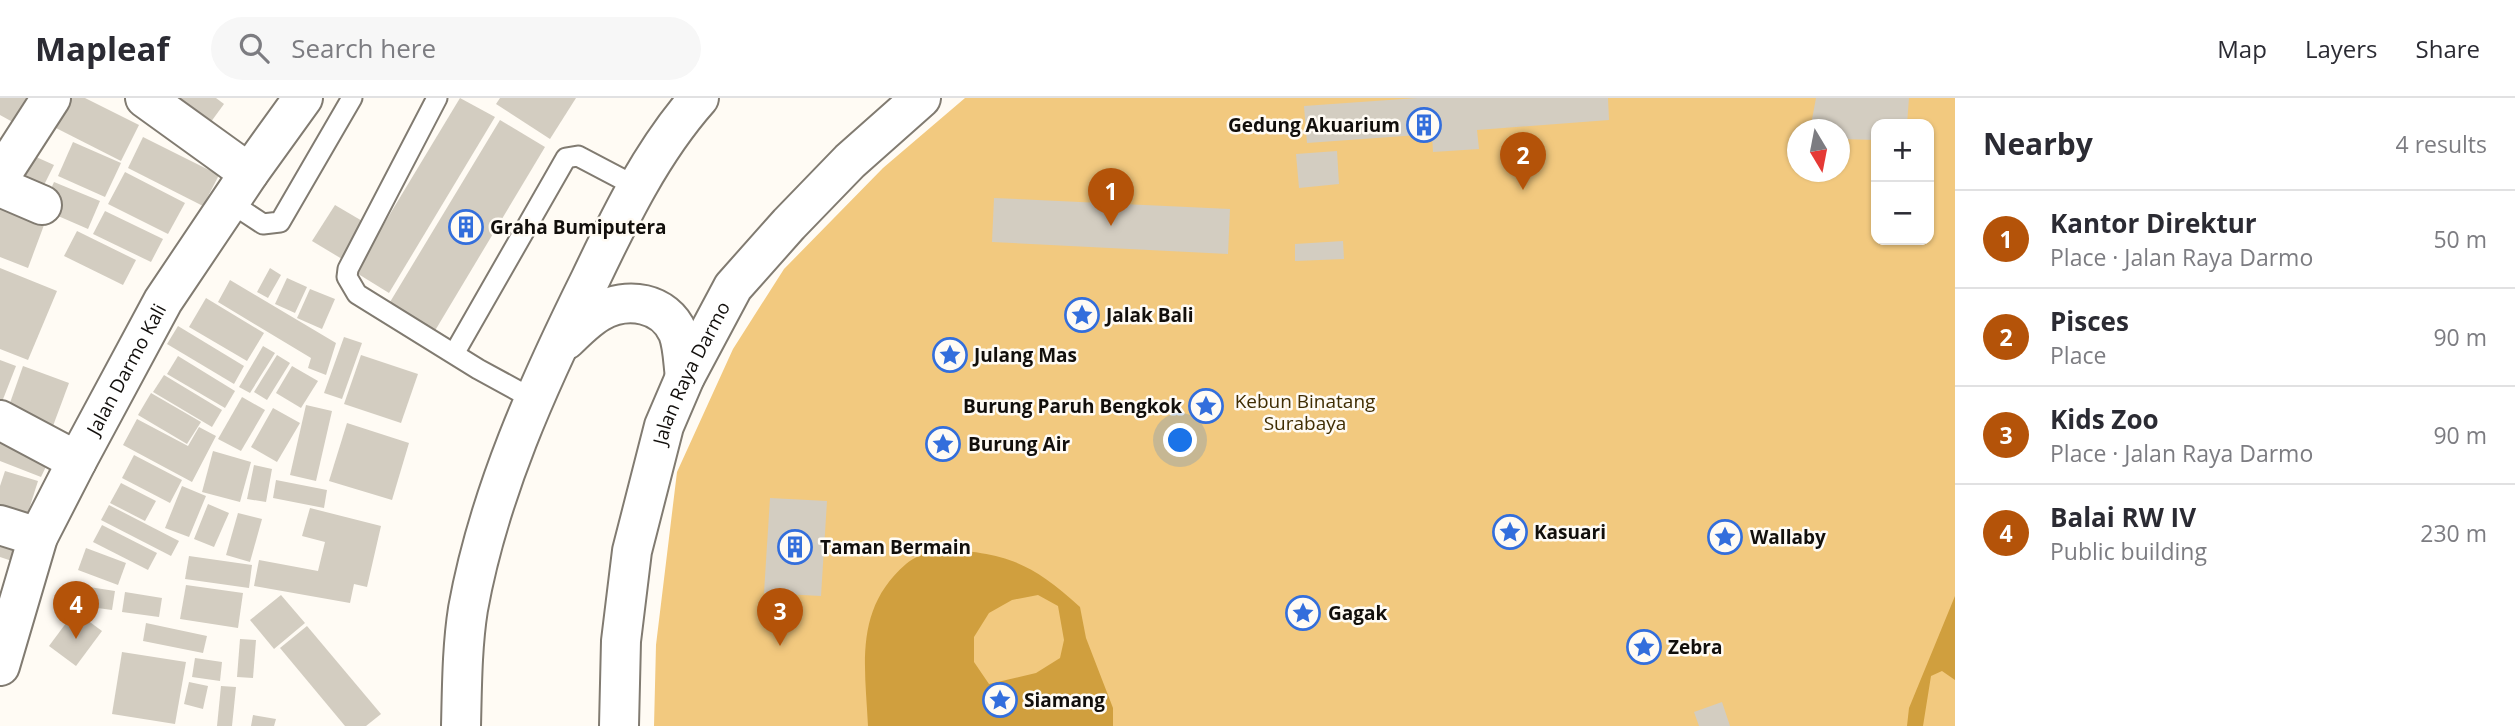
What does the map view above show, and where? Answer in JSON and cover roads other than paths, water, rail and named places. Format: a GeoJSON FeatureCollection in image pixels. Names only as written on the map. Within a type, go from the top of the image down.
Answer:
{"type":"FeatureCollection","features":[{"type":"Feature","properties":{"kind":"main road"},"geometry":{"type":"LineString","coordinates":[[0,177],[51,98]]}},
{"type":"Feature","properties":{"kind":"main road"},"geometry":{"type":"LineString","coordinates":[[145,98],[240,188]]}},
{"type":"Feature","properties":{"kind":"main road","name":"Jalan Darmo Kali"},"geometry":{"type":"LineString","coordinates":[[0,660],[38,537],[76,461],[163,301],[303,98]]}},
{"type":"Feature","properties":{"kind":"main road"},"geometry":{"type":"LineString","coordinates":[[461,726],[468,609],[495,504],[533,400],[615,227],[671,134],[699,98]]}},
{"type":"Feature","properties":{"kind":"main road","name":"Jalan Raya Darmo"},"geometry":{"type":"LineString","coordinates":[[619,726],[621,640],[632,551],[664,426],[685,377],[733,287],[850,161],[921,98]]}},
{"type":"Feature","properties":{"kind":"main road"},"geometry":{"type":"LineString","coordinates":[[0,187],[42,205]]}},
{"type":"Feature","properties":{"kind":"main road"},"geometry":{"type":"LineString","coordinates":[[553,355],[576,329],[600,311],[618,305],[645,303],[666,315],[678,334],[685,377]]}},
{"type":"Feature","properties":{"kind":"main road"},"geometry":{"type":"LineString","coordinates":[[0,419],[76,461]]}},
{"type":"Feature","properties":{"kind":"main road"},"geometry":{"type":"LineString","coordinates":[[0,525],[38,537]]}},
{"type":"Feature","properties":{"kind":"lane"},"geometry":{"type":"LineString","coordinates":[[240,188],[263,223],[280,222],[352,98]]}},
{"type":"Feature","properties":{"kind":"lane"},"geometry":{"type":"LineString","coordinates":[[437,98],[348,269],[347,277],[357,294],[533,400]]}},
{"type":"Feature","properties":{"kind":"lane"},"geometry":{"type":"LineString","coordinates":[[454,352],[566,158],[578,156],[638,187]]}},
{"type":"Feature","properties":{"kind":"place","name":"Gedung Akuarium"},"geometry":{"type":"Point","coordinates":[1424,125]}},
{"type":"Feature","properties":{"kind":"place","name":"Pisces"},"geometry":{"type":"Point","coordinates":[1523,190]}},
{"type":"Feature","properties":{"kind":"place","name":"Kantor Direktur"},"geometry":{"type":"Point","coordinates":[1111,226]}},
{"type":"Feature","properties":{"kind":"place","name":"Graha Bumiputera"},"geometry":{"type":"Point","coordinates":[466,227]}},
{"type":"Feature","properties":{"kind":"place","name":"Jalak Bali"},"geometry":{"type":"Point","coordinates":[1082,315]}},
{"type":"Feature","properties":{"kind":"place","name":"Julang Mas"},"geometry":{"type":"Point","coordinates":[950,355]}},
{"type":"Feature","properties":{"kind":"place","name":"Burung Paruh Bengkok"},"geometry":{"type":"Point","coordinates":[1206,406]}},
{"type":"Feature","properties":{"kind":"place","name":"Burung Air"},"geometry":{"type":"Point","coordinates":[943,444]}},
{"type":"Feature","properties":{"kind":"place","name":"Kasuari"},"geometry":{"type":"Point","coordinates":[1510,532]}},
{"type":"Feature","properties":{"kind":"place","name":"Wallaby"},"geometry":{"type":"Point","coordinates":[1725,537]}},
{"type":"Feature","properties":{"kind":"place","name":"Taman Bermain"},"geometry":{"type":"Point","coordinates":[795,547]}},
{"type":"Feature","properties":{"kind":"place","name":"Gagak"},"geometry":{"type":"Point","coordinates":[1303,613]}},
{"type":"Feature","properties":{"kind":"place","name":"Balai RW IV"},"geometry":{"type":"Point","coordinates":[76,639]}},
{"type":"Feature","properties":{"kind":"place","name":"Kids Zoo"},"geometry":{"type":"Point","coordinates":[780,646]}},
{"type":"Feature","properties":{"kind":"place","name":"Zebra"},"geometry":{"type":"Point","coordinates":[1644,647]}},
{"type":"Feature","properties":{"kind":"place","name":"Siamang"},"geometry":{"type":"Point","coordinates":[1000,700]}},
{"type":"Feature","properties":{"kind":"park label","name":"Kebun Binatang Surabaya"},"geometry":{"type":"Point","coordinates":[1305,412]}}]}
